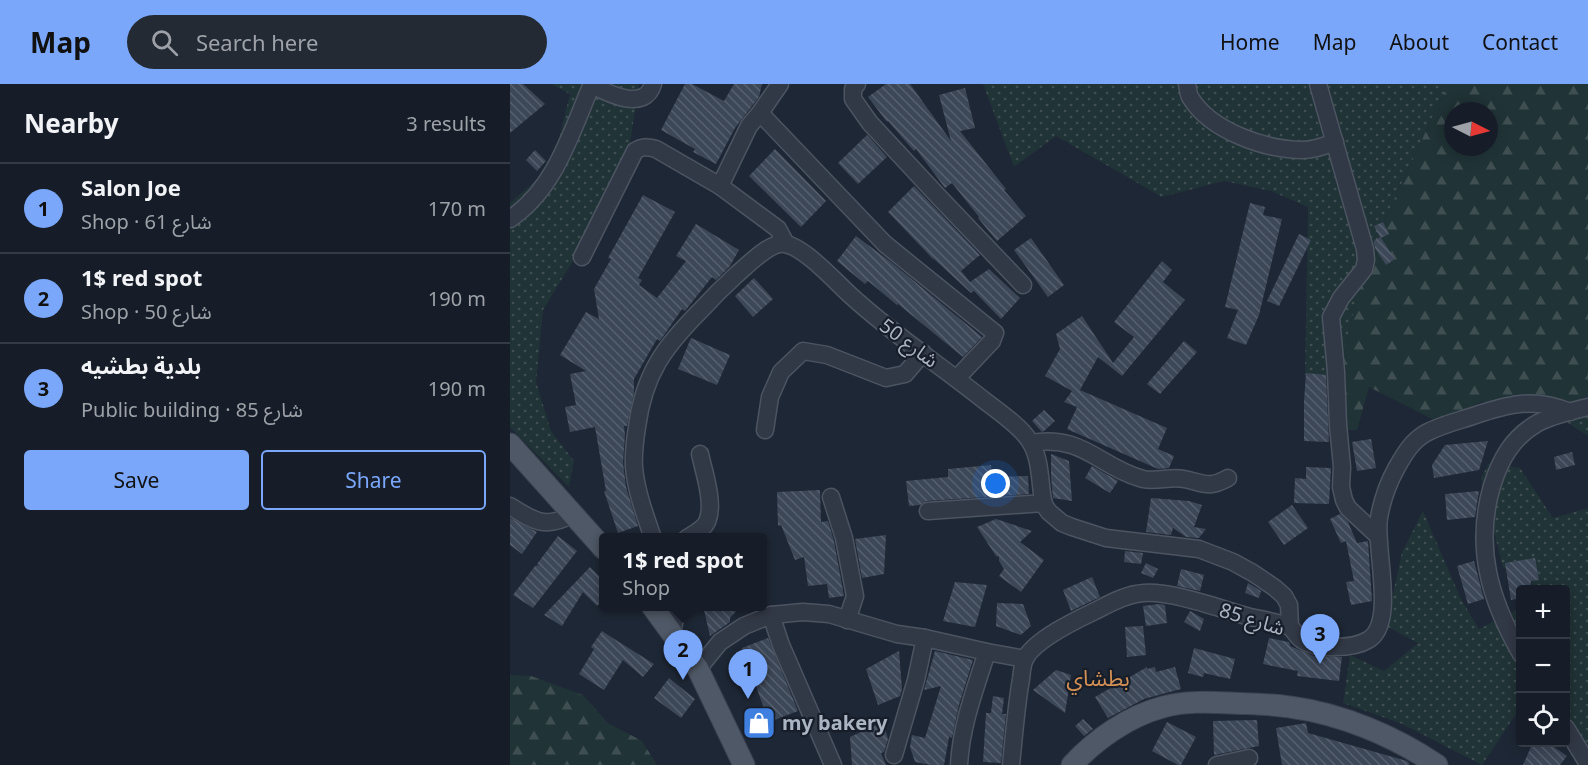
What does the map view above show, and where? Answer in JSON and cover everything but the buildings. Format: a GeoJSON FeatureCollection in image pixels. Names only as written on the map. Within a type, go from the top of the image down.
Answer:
{"type":"FeatureCollection","features":[{"type":"Feature","properties":{"kind":"main road"},"geometry":{"type":"LineString","coordinates":[[510,444],[599,544]]}},
{"type":"Feature","properties":{"kind":"main road"},"geometry":{"type":"LineString","coordinates":[[656,611],[698,669],[744,765]]}},
{"type":"Feature","properties":{"kind":"main road"},"geometry":{"type":"LineString","coordinates":[[1072,765],[1091,747],[1131,719],[1171,705],[1204,702],[1282,706],[1315,712],[1378,733],[1413,749],[1437,765]]}},
{"type":"Feature","properties":{"kind":"street"},"geometry":{"type":"LineString","coordinates":[[510,219],[533,201],[559,162],[592,85],[617,97],[638,98],[649,94],[653,84]]}},
{"type":"Feature","properties":{"kind":"street"},"geometry":{"type":"LineString","coordinates":[[720,186],[749,126],[780,84]]}},
{"type":"Feature","properties":{"kind":"street"},"geometry":{"type":"LineString","coordinates":[[857,84],[853,89],[853,99],[870,123],[1023,285]]}},
{"type":"Feature","properties":{"kind":"street"},"geometry":{"type":"LineString","coordinates":[[1187,84],[1189,96],[1202,113],[1218,126],[1235,134],[1285,149],[1314,149],[1335,142]]}},
{"type":"Feature","properties":{"kind":"street"},"geometry":{"type":"LineString","coordinates":[[1318,84],[1365,249],[1366,260],[1365,269],[1341,297],[1331,317],[1342,467],[1341,487],[1348,508],[1378,536]]}},
{"type":"Feature","properties":{"kind":"street"},"geometry":{"type":"LineString","coordinates":[[760,114],[885,244],[995,333],[992,341],[957,378]]}},
{"type":"Feature","properties":{"kind":"street","name":"شارع 50"},"geometry":{"type":"LineString","coordinates":[[582,257],[634,151],[646,147],[656,149],[720,186],[778,229],[786,244],[808,257],[870,313],[957,378],[1028,438],[1036,451],[1044,503]]}},
{"type":"Feature","properties":{"kind":"street"},"geometry":{"type":"LineString","coordinates":[[652,533],[639,496],[633,458],[638,413],[657,363],[668,345],[727,284],[769,248],[786,244]]}},
{"type":"Feature","properties":{"kind":"street"},"geometry":{"type":"LineString","coordinates":[[765,430],[770,397],[781,372],[803,351],[827,355],[885,378],[905,374],[923,353]]}},
{"type":"Feature","properties":{"kind":"street","name":"شارع 85"},"geometry":{"type":"LineString","coordinates":[[1025,659],[1047,638],[1077,620],[1115,600],[1144,593],[1158,593],[1290,627],[1309,644],[1339,647],[1365,642],[1374,636],[1383,611],[1378,536],[1382,504],[1392,476],[1405,452],[1413,443],[1441,426],[1499,407],[1533,403],[1570,412]]}},
{"type":"Feature","properties":{"kind":"street"},"geometry":{"type":"LineString","coordinates":[[1516,645],[1492,589],[1484,550],[1485,516],[1495,476],[1504,454],[1523,433],[1538,423],[1588,407]]}},
{"type":"Feature","properties":{"kind":"street"},"geometry":{"type":"LineString","coordinates":[[1031,443],[1065,442],[1085,449],[1119,469],[1144,479],[1179,478],[1207,485],[1220,483],[1228,478]]}},
{"type":"Feature","properties":{"kind":"street"},"geometry":{"type":"LineString","coordinates":[[694,533],[708,521],[710,500],[700,454]]}},
{"type":"Feature","properties":{"kind":"street"},"geometry":{"type":"LineString","coordinates":[[831,497],[844,538],[855,596],[847,620]]}},
{"type":"Feature","properties":{"kind":"street"},"geometry":{"type":"LineString","coordinates":[[927,511],[1044,503],[1057,519],[1072,527],[1106,538],[1199,549],[1233,562],[1268,583],[1284,596],[1289,605],[1290,627]]}},
{"type":"Feature","properties":{"kind":"street"},"geometry":{"type":"LineString","coordinates":[[510,506],[538,521],[551,523],[574,514]]}},
{"type":"Feature","properties":{"kind":"street"},"geometry":{"type":"LineString","coordinates":[[672,632],[678,611]]}},
{"type":"Feature","properties":{"kind":"street"},"geometry":{"type":"LineString","coordinates":[[698,669],[720,642],[730,634],[771,615],[789,612],[830,614],[883,631],[1025,659],[1019,690],[1011,765]]}},
{"type":"Feature","properties":{"kind":"street"},"geometry":{"type":"LineString","coordinates":[[771,615],[785,656],[833,765]]}},
{"type":"Feature","properties":{"kind":"street"},"geometry":{"type":"LineString","coordinates":[[894,755],[926,638]]}},
{"type":"Feature","properties":{"kind":"street"},"geometry":{"type":"LineString","coordinates":[[959,765],[961,741],[987,652]]}},
{"type":"Feature","properties":{"kind":"street"},"geometry":{"type":"LineString","coordinates":[[1570,735],[1588,764]]}},
{"type":"Feature","properties":{"kind":"street"},"geometry":{"type":"LineString","coordinates":[[1217,765],[1250,759]]}},
{"type":"Feature","properties":{"kind":"green space"},"geometry":{"type":"Polygon","coordinates":[[[551,84],[639,84],[628,157],[590,233],[543,310],[536,382],[551,431],[574,461],[569,487],[510,427],[510,203],[552,166],[570,94],[551,84]]]}},
{"type":"Feature","properties":{"kind":"green space"},"geometry":{"type":"Polygon","coordinates":[[[983,84],[1448,84],[1365,262],[1339,375],[1305,375],[1308,207],[1271,191],[1224,181],[1162,197],[1056,136],[1014,167],[983,84]]]}},
{"type":"Feature","properties":{"kind":"green space"},"geometry":{"type":"Polygon","coordinates":[[[1448,84],[1588,84],[1588,397],[1550,411],[1481,402],[1442,424],[1369,387],[1357,430],[1340,430],[1339,375],[1365,262],[1448,84]]]}},
{"type":"Feature","properties":{"kind":"green space"},"geometry":{"type":"Polygon","coordinates":[[[1588,397],[1588,436],[1550,411],[1588,397]]]}},
{"type":"Feature","properties":{"kind":"green space"},"geometry":{"type":"Polygon","coordinates":[[[1489,463],[1520,468],[1553,518],[1588,508],[1588,765],[1570,745],[1570,585],[1532,585],[1531,565],[1503,568],[1481,478],[1489,463]]]}},
{"type":"Feature","properties":{"kind":"green space"},"geometry":{"type":"Polygon","coordinates":[[[1423,511],[1461,599],[1479,629],[1516,610],[1516,714],[1482,765],[1400,723],[1343,703],[1350,655],[1384,671],[1418,643],[1386,626],[1402,552],[1423,511]]]}},
{"type":"Feature","properties":{"kind":"green space"},"geometry":{"type":"Polygon","coordinates":[[[510,675],[531,676],[583,695],[608,723],[642,741],[657,765],[510,765],[510,675]]]}},
{"type":"Feature","properties":{"kind":"place","name":"بلدية بطشيه"},"geometry":{"type":"Point","coordinates":[1320,664]}},
{"type":"Feature","properties":{"kind":"place","name":"1$ red spot"},"geometry":{"type":"Point","coordinates":[683,680]}},
{"type":"Feature","properties":{"kind":"place","name":"Salon Joe"},"geometry":{"type":"Point","coordinates":[748,699]}},
{"type":"Feature","properties":{"kind":"place","name":"my bakery"},"geometry":{"type":"Point","coordinates":[759,723]}},
{"type":"Feature","properties":{"kind":"district","name":"بطشاي"},"geometry":{"type":"Point","coordinates":[1098,678]}}]}
